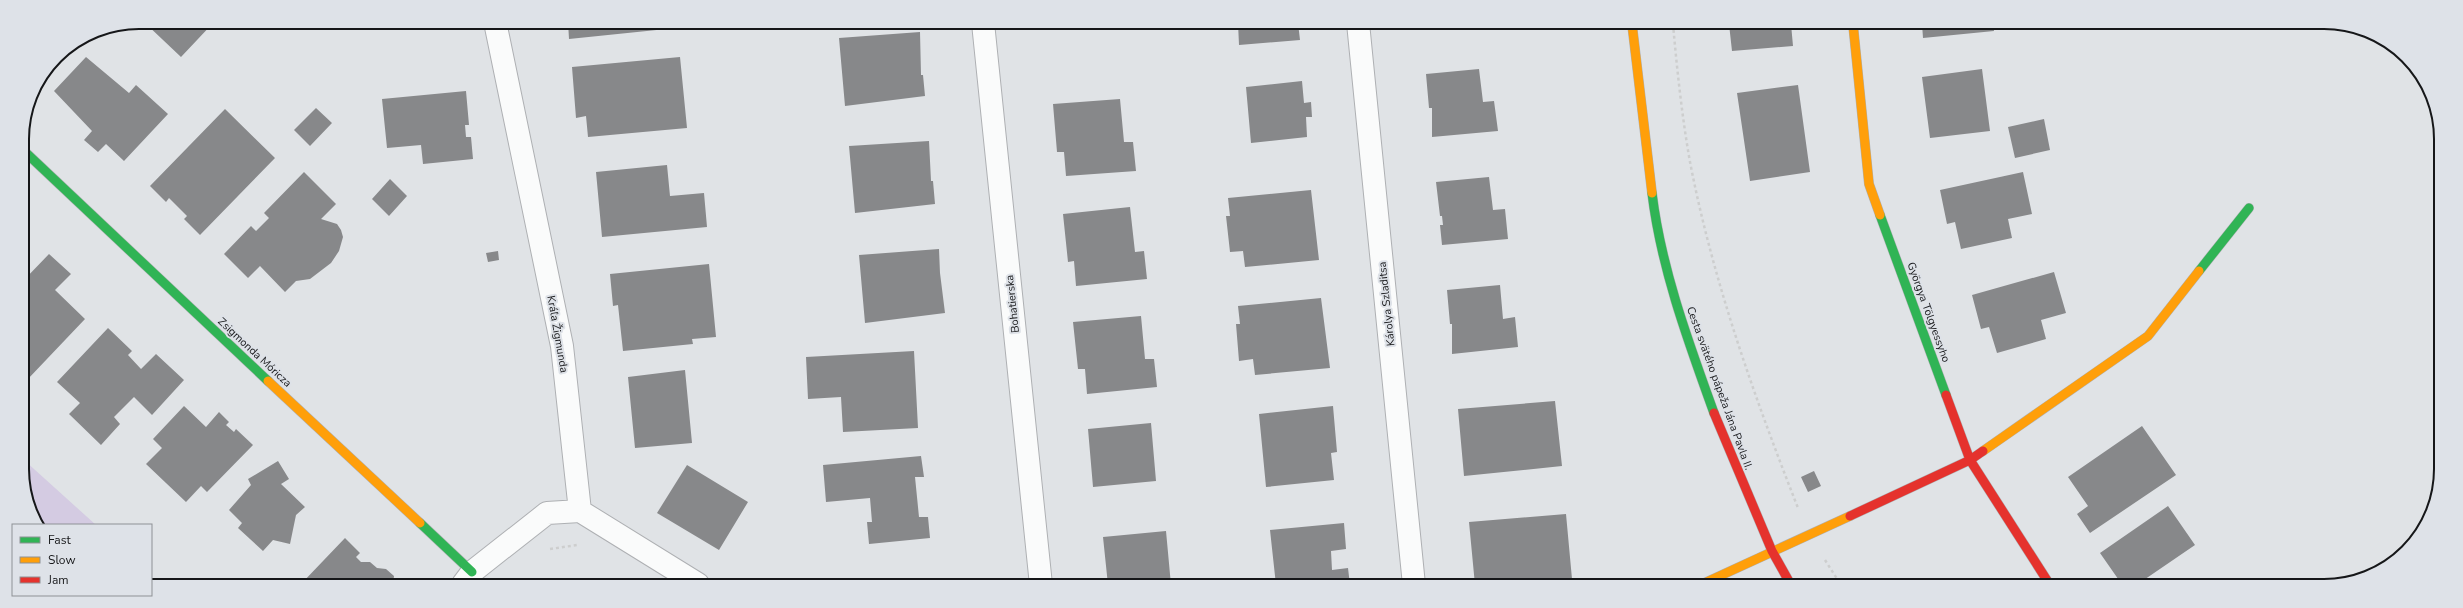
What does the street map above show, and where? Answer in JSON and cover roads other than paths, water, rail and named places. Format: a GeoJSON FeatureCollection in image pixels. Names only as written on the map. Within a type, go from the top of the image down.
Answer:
{"type":"FeatureCollection","features":[{"type":"Feature","properties":{"kind":"street","name":"Kráľa Žigmunda"},"geometry":{"type":"LineString","coordinates":[[497,29],[562,346],[580,511]]}},
{"type":"Feature","properties":{"kind":"street","name":"Bohatierska"},"geometry":{"type":"LineString","coordinates":[[985,29],[1041,579]]}},
{"type":"Feature","properties":{"kind":"street","name":"Károlya Szladitsa"},"geometry":{"type":"LineString","coordinates":[[1359,29],[1413,579]]}},
{"type":"Feature","properties":{"kind":"street","name":"Cesta svätého pápeža Jána Pavla II."},"geometry":{"type":"LineString","coordinates":[[1633,29],[1656,229],[1686,335],[1724,440],[1772,551],[1788,579]]}},
{"type":"Feature","properties":{"kind":"street","name":"Györgya Tölgyessyho"},"geometry":{"type":"LineString","coordinates":[[1854,29],[1869,184],[1970,460],[2046,579]]}},
{"type":"Feature","properties":{"kind":"street","name":"Zsigmonda Móricza"},"geometry":{"type":"LineString","coordinates":[[29,156],[468,578]]}},
{"type":"Feature","properties":{"kind":"street"},"geometry":{"type":"LineString","coordinates":[[1713,579],[1970,460],[2148,336],[2249,208]]}},
{"type":"Feature","properties":{"kind":"street"},"geometry":{"type":"LineString","coordinates":[[468,578],[547,513],[580,511],[690,579]]}}]}
